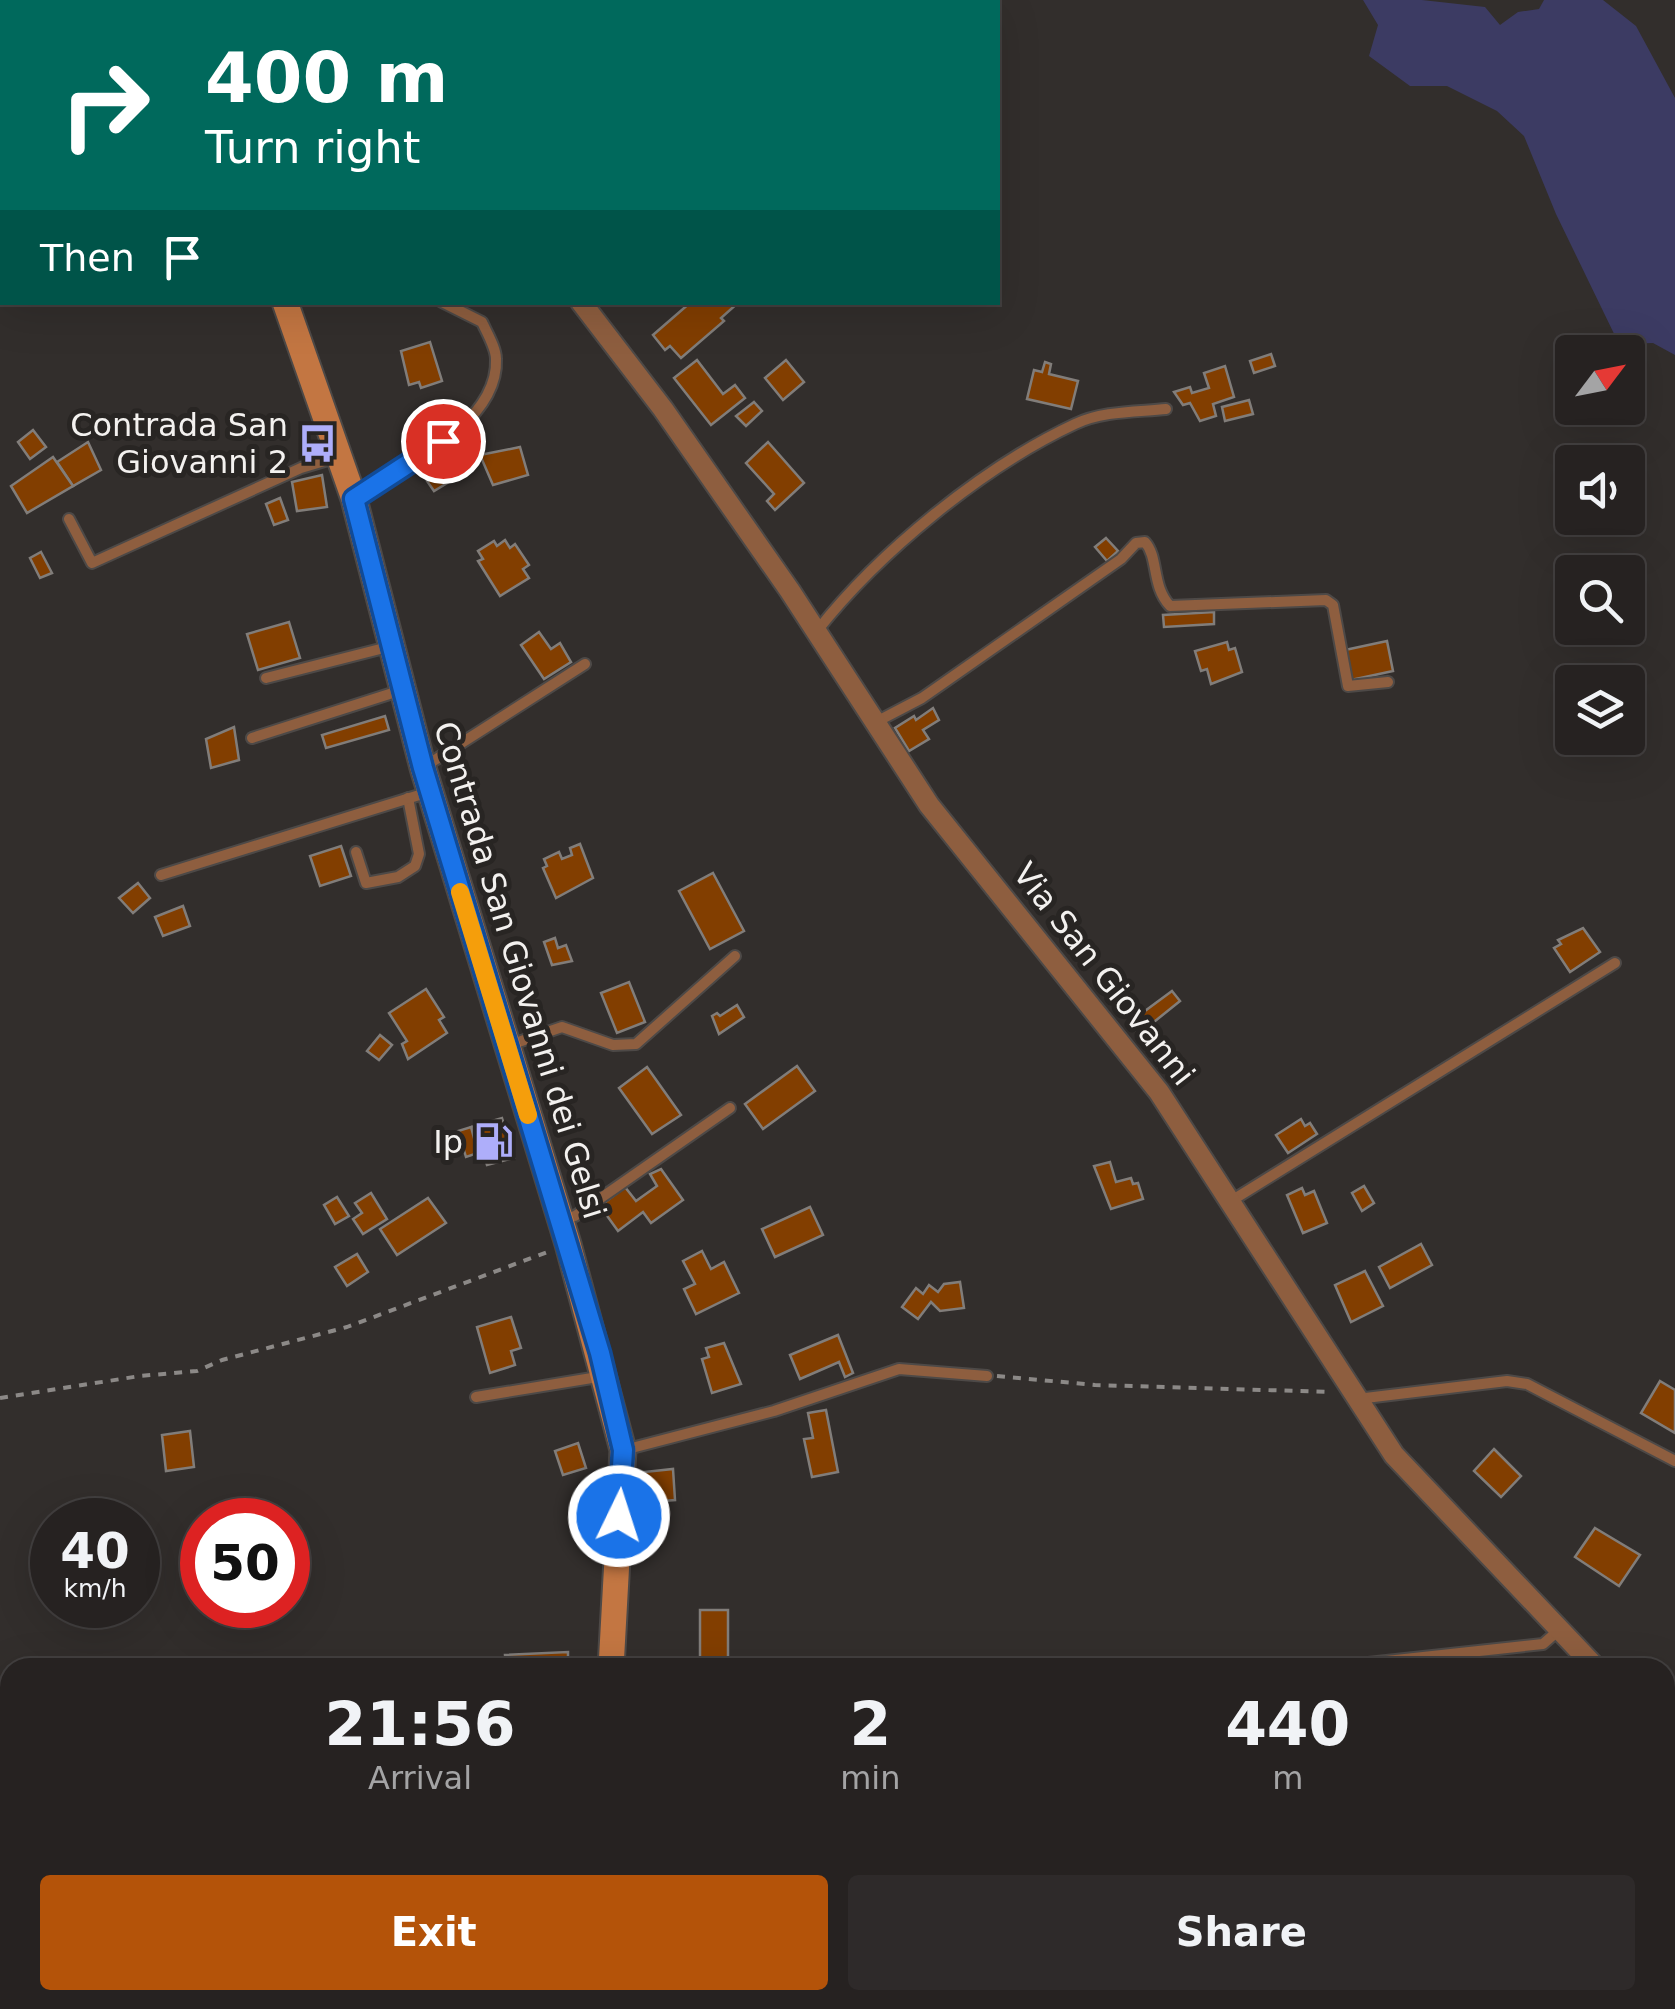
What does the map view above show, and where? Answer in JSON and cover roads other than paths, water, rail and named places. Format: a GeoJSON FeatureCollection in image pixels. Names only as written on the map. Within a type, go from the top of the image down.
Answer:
{"type":"FeatureCollection","features":[{"type":"Feature","properties":{"kind":"main road","name":"Contrada San Giovanni dei Gelsi"},"geometry":{"type":"LineString","coordinates":[[286,305],[354,499],[393,646],[421,786],[506,1046],[606,1376],[623,1450],[612,1658]]}},
{"type":"Feature","properties":{"kind":"street","name":"Via San Giovanni"},"geometry":{"type":"LineString","coordinates":[[583,305],[663,409],[929,804],[1159,1092],[1394,1455],[1586,1658]]}},
{"type":"Feature","properties":{"kind":"lane"},"geometry":{"type":"LineString","coordinates":[[354,499],[472,422],[489,390],[497,358],[482,322],[448,305]]}},
{"type":"Feature","properties":{"kind":"lane"},"geometry":{"type":"LineString","coordinates":[[816,632],[852,587],[959,494],[1076,423],[1166,409]]}},
{"type":"Feature","properties":{"kind":"lane"},"geometry":{"type":"LineString","coordinates":[[69,520],[92,563],[301,468],[340,456]]}},
{"type":"Feature","properties":{"kind":"lane"},"geometry":{"type":"LineString","coordinates":[[875,722],[922,698],[1121,559],[1136,543],[1144,542],[1152,550],[1159,594],[1170,606],[1326,600],[1334,605],[1348,686],[1388,682]]}},
{"type":"Feature","properties":{"kind":"lane"},"geometry":{"type":"LineString","coordinates":[[266,678],[393,646]]}},
{"type":"Feature","properties":{"kind":"lane"},"geometry":{"type":"LineString","coordinates":[[161,875],[421,786],[584,664]]}},
{"type":"Feature","properties":{"kind":"lane"},"geometry":{"type":"LineString","coordinates":[[252,738],[403,690]]}},
{"type":"Feature","properties":{"kind":"lane"},"geometry":{"type":"LineString","coordinates":[[356,852],[366,884],[398,877],[415,866],[419,854],[421,786]]}},
{"type":"Feature","properties":{"kind":"lane"},"geometry":{"type":"LineString","coordinates":[[506,1046],[562,1028],[613,1045],[636,1044],[735,956]]}},
{"type":"Feature","properties":{"kind":"lane"},"geometry":{"type":"LineString","coordinates":[[1231,1201],[1615,964]]}},
{"type":"Feature","properties":{"kind":"lane"},"geometry":{"type":"LineString","coordinates":[[564,1231],[575,1216],[730,1108]]}},
{"type":"Feature","properties":{"kind":"lane"},"geometry":{"type":"LineString","coordinates":[[623,1450],[774,1411],[899,1369],[988,1376]]}},
{"type":"Feature","properties":{"kind":"lane"},"geometry":{"type":"LineString","coordinates":[[476,1397],[606,1376]]}},
{"type":"Feature","properties":{"kind":"lane"},"geometry":{"type":"LineString","coordinates":[[1354,1396],[1507,1382],[1527,1384],[1675,1461]]}},
{"type":"Feature","properties":{"kind":"lane"},"geometry":{"type":"LineString","coordinates":[[1414,1658],[1544,1644],[1559,1630]]}},
{"type":"Feature","properties":{"kind":"place","name":"Contrada San Giovanni 2"},"geometry":{"type":"Point","coordinates":[318,443]}},
{"type":"Feature","properties":{"kind":"place","name":"Ip"},"geometry":{"type":"Point","coordinates":[493,1142]}}]}
